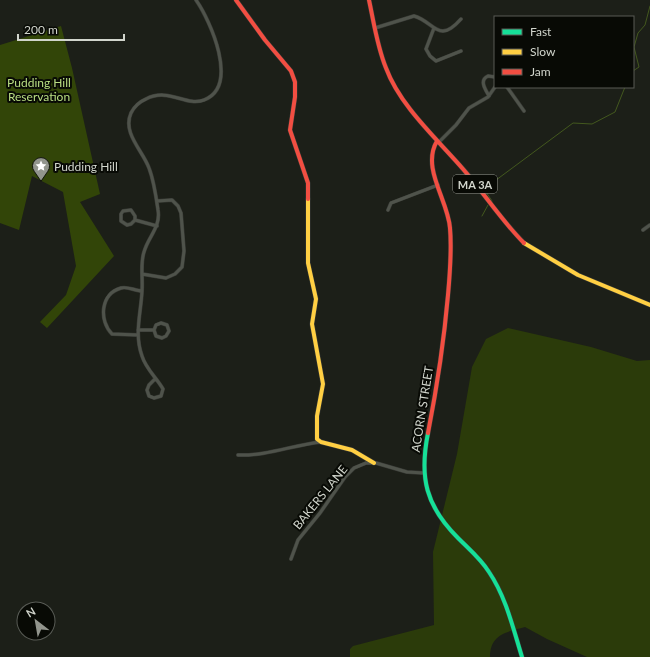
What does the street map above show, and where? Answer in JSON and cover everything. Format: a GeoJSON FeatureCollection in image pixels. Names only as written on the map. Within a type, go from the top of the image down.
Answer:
{"type":"FeatureCollection","features":[{"type":"Feature","properties":{"kind":"main road"},"geometry":{"type":"LineString","coordinates":[[236,0],[265,40],[291,71],[295,82],[295,97],[290,130],[308,183],[308,263],[316,299],[312,324],[323,384],[317,416],[317,439],[321,442],[352,450],[374,463]]}},
{"type":"Feature","properties":{"kind":"main road","name":"MA 3A"},"geometry":{"type":"LineString","coordinates":[[369,0],[383,61],[393,83],[422,125],[464,170],[513,232],[526,245],[578,275],[650,305]]}},
{"type":"Feature","properties":{"kind":"main road","name":"ACORN STREET"},"geometry":{"type":"LineString","coordinates":[[438,142],[432,151],[438,185],[449,217],[451,255],[446,322],[426,446],[424,473],[428,497],[436,512],[449,529],[484,565],[496,583],[522,657]]}},
{"type":"Feature","properties":{"kind":"street"},"geometry":{"type":"LineString","coordinates":[[155,379],[149,384],[146,390],[149,396],[154,398],[161,396],[163,389],[144,361],[138,330],[144,249],[157,226],[159,211],[148,167],[131,134],[128,122],[130,114],[135,106],[152,96],[163,95],[200,101],[210,96],[218,85],[221,74],[216,44],[208,20],[196,0]]}},
{"type":"Feature","properties":{"kind":"street"},"geometry":{"type":"LineString","coordinates":[[375,28],[414,16],[434,28],[444,30],[453,28],[461,19]]}},
{"type":"Feature","properties":{"kind":"street"},"geometry":{"type":"LineString","coordinates":[[434,28],[426,49],[430,56],[436,61],[461,51]]}},
{"type":"Feature","properties":{"kind":"street"},"geometry":{"type":"LineString","coordinates":[[489,96],[483,84],[484,80],[488,76],[494,77]]}},
{"type":"Feature","properties":{"kind":"street"},"geometry":{"type":"LineString","coordinates":[[438,142],[456,125],[469,108],[481,103],[489,96],[494,88]]}},
{"type":"Feature","properties":{"kind":"street"},"geometry":{"type":"LineString","coordinates":[[508,88],[524,111]]}},
{"type":"Feature","properties":{"kind":"street"},"geometry":{"type":"LineString","coordinates":[[388,210],[391,203],[438,185]]}},
{"type":"Feature","properties":{"kind":"street"},"geometry":{"type":"LineString","coordinates":[[142,274],[161,278],[171,277],[178,271],[184,261],[180,209],[172,200],[156,201]]}},
{"type":"Feature","properties":{"kind":"street"},"geometry":{"type":"LineString","coordinates":[[132,210],[135,220],[131,224],[123,224],[120,218],[121,214],[123,211],[132,210]]}},
{"type":"Feature","properties":{"kind":"street"},"geometry":{"type":"LineString","coordinates":[[135,220],[157,226]]}},
{"type":"Feature","properties":{"kind":"street"},"geometry":{"type":"LineString","coordinates":[[643,230],[650,225]]}},
{"type":"Feature","properties":{"kind":"street"},"geometry":{"type":"LineString","coordinates":[[138,336],[112,334],[104,324],[104,307],[109,295],[116,290],[126,287],[134,291],[142,291]]}},
{"type":"Feature","properties":{"kind":"street"},"geometry":{"type":"LineString","coordinates":[[161,323],[167,325],[169,331],[166,336],[162,338],[156,336],[154,330],[156,326],[161,323]]}},
{"type":"Feature","properties":{"kind":"street"},"geometry":{"type":"LineString","coordinates":[[138,330],[154,330]]}},
{"type":"Feature","properties":{"kind":"street"},"geometry":{"type":"LineString","coordinates":[[238,455],[278,452],[302,444],[321,442]]}},
{"type":"Feature","properties":{"kind":"street"},"geometry":{"type":"LineString","coordinates":[[374,463],[407,472],[424,473]]}},
{"type":"Feature","properties":{"kind":"street","name":"BAKERS LANE"},"geometry":{"type":"LineString","coordinates":[[291,559],[298,540],[324,508],[348,474],[361,464],[374,463]]}},
{"type":"Feature","properties":{"kind":"green space","name":"Pudding Hill Reservation"},"geometry":{"type":"Polygon","coordinates":[[[61,26],[72,68],[100,194],[80,202],[114,256],[47,328],[40,322],[66,295],[76,266],[63,192],[32,176],[19,230],[0,223],[0,45],[61,26]]]}},
{"type":"Feature","properties":{"kind":"green space"},"geometry":{"type":"Polygon","coordinates":[[[508,328],[591,347],[637,361],[650,360],[650,657],[587,657],[547,639],[525,627],[501,635],[496,639],[491,649],[490,657],[350,657],[350,649],[353,646],[434,625],[433,552],[457,454],[472,367],[486,339],[508,328]]]}},
{"type":"Feature","properties":{"kind":"waterway"},"geometry":{"type":"LineString","coordinates":[[634,47],[638,33],[645,25],[650,6]]}},
{"type":"Feature","properties":{"kind":"waterway"},"geometry":{"type":"LineString","coordinates":[[634,47],[639,67],[634,70]]}},
{"type":"Feature","properties":{"kind":"waterway"},"geometry":{"type":"LineString","coordinates":[[492,201],[484,189],[573,123],[592,124],[615,112],[625,88]]}},
{"type":"Feature","properties":{"kind":"waterway"},"geometry":{"type":"LineString","coordinates":[[482,216],[488,205]]}},
{"type":"Feature","properties":{"kind":"traffic: fast"},"geometry":{"type":"LineString","coordinates":[[428,433],[424,464],[425,478],[432,503],[447,526],[475,554],[495,582],[508,613],[522,657]]}},
{"type":"Feature","properties":{"kind":"traffic: slow"},"geometry":{"type":"LineString","coordinates":[[308,199],[308,263],[316,299],[312,324],[323,384],[317,416],[317,439],[321,442],[352,450],[374,463]]}},
{"type":"Feature","properties":{"kind":"traffic: slow"},"geometry":{"type":"LineString","coordinates":[[524,243],[578,275],[650,305]]}},
{"type":"Feature","properties":{"kind":"traffic: jam"},"geometry":{"type":"LineString","coordinates":[[236,0],[265,40],[291,71],[295,82],[295,97],[290,130],[308,183],[308,199]]}},
{"type":"Feature","properties":{"kind":"traffic: jam"},"geometry":{"type":"LineString","coordinates":[[369,0],[380,51],[392,82],[400,96],[420,122],[463,169],[524,243]]}},
{"type":"Feature","properties":{"kind":"traffic: jam"},"geometry":{"type":"LineString","coordinates":[[428,433],[442,347],[451,253],[451,236],[448,217],[437,184],[432,162],[433,151],[437,141]]}},
{"type":"Feature","properties":{"kind":"place","name":"Pudding Hill"},"geometry":{"type":"Point","coordinates":[41,181]}}]}
